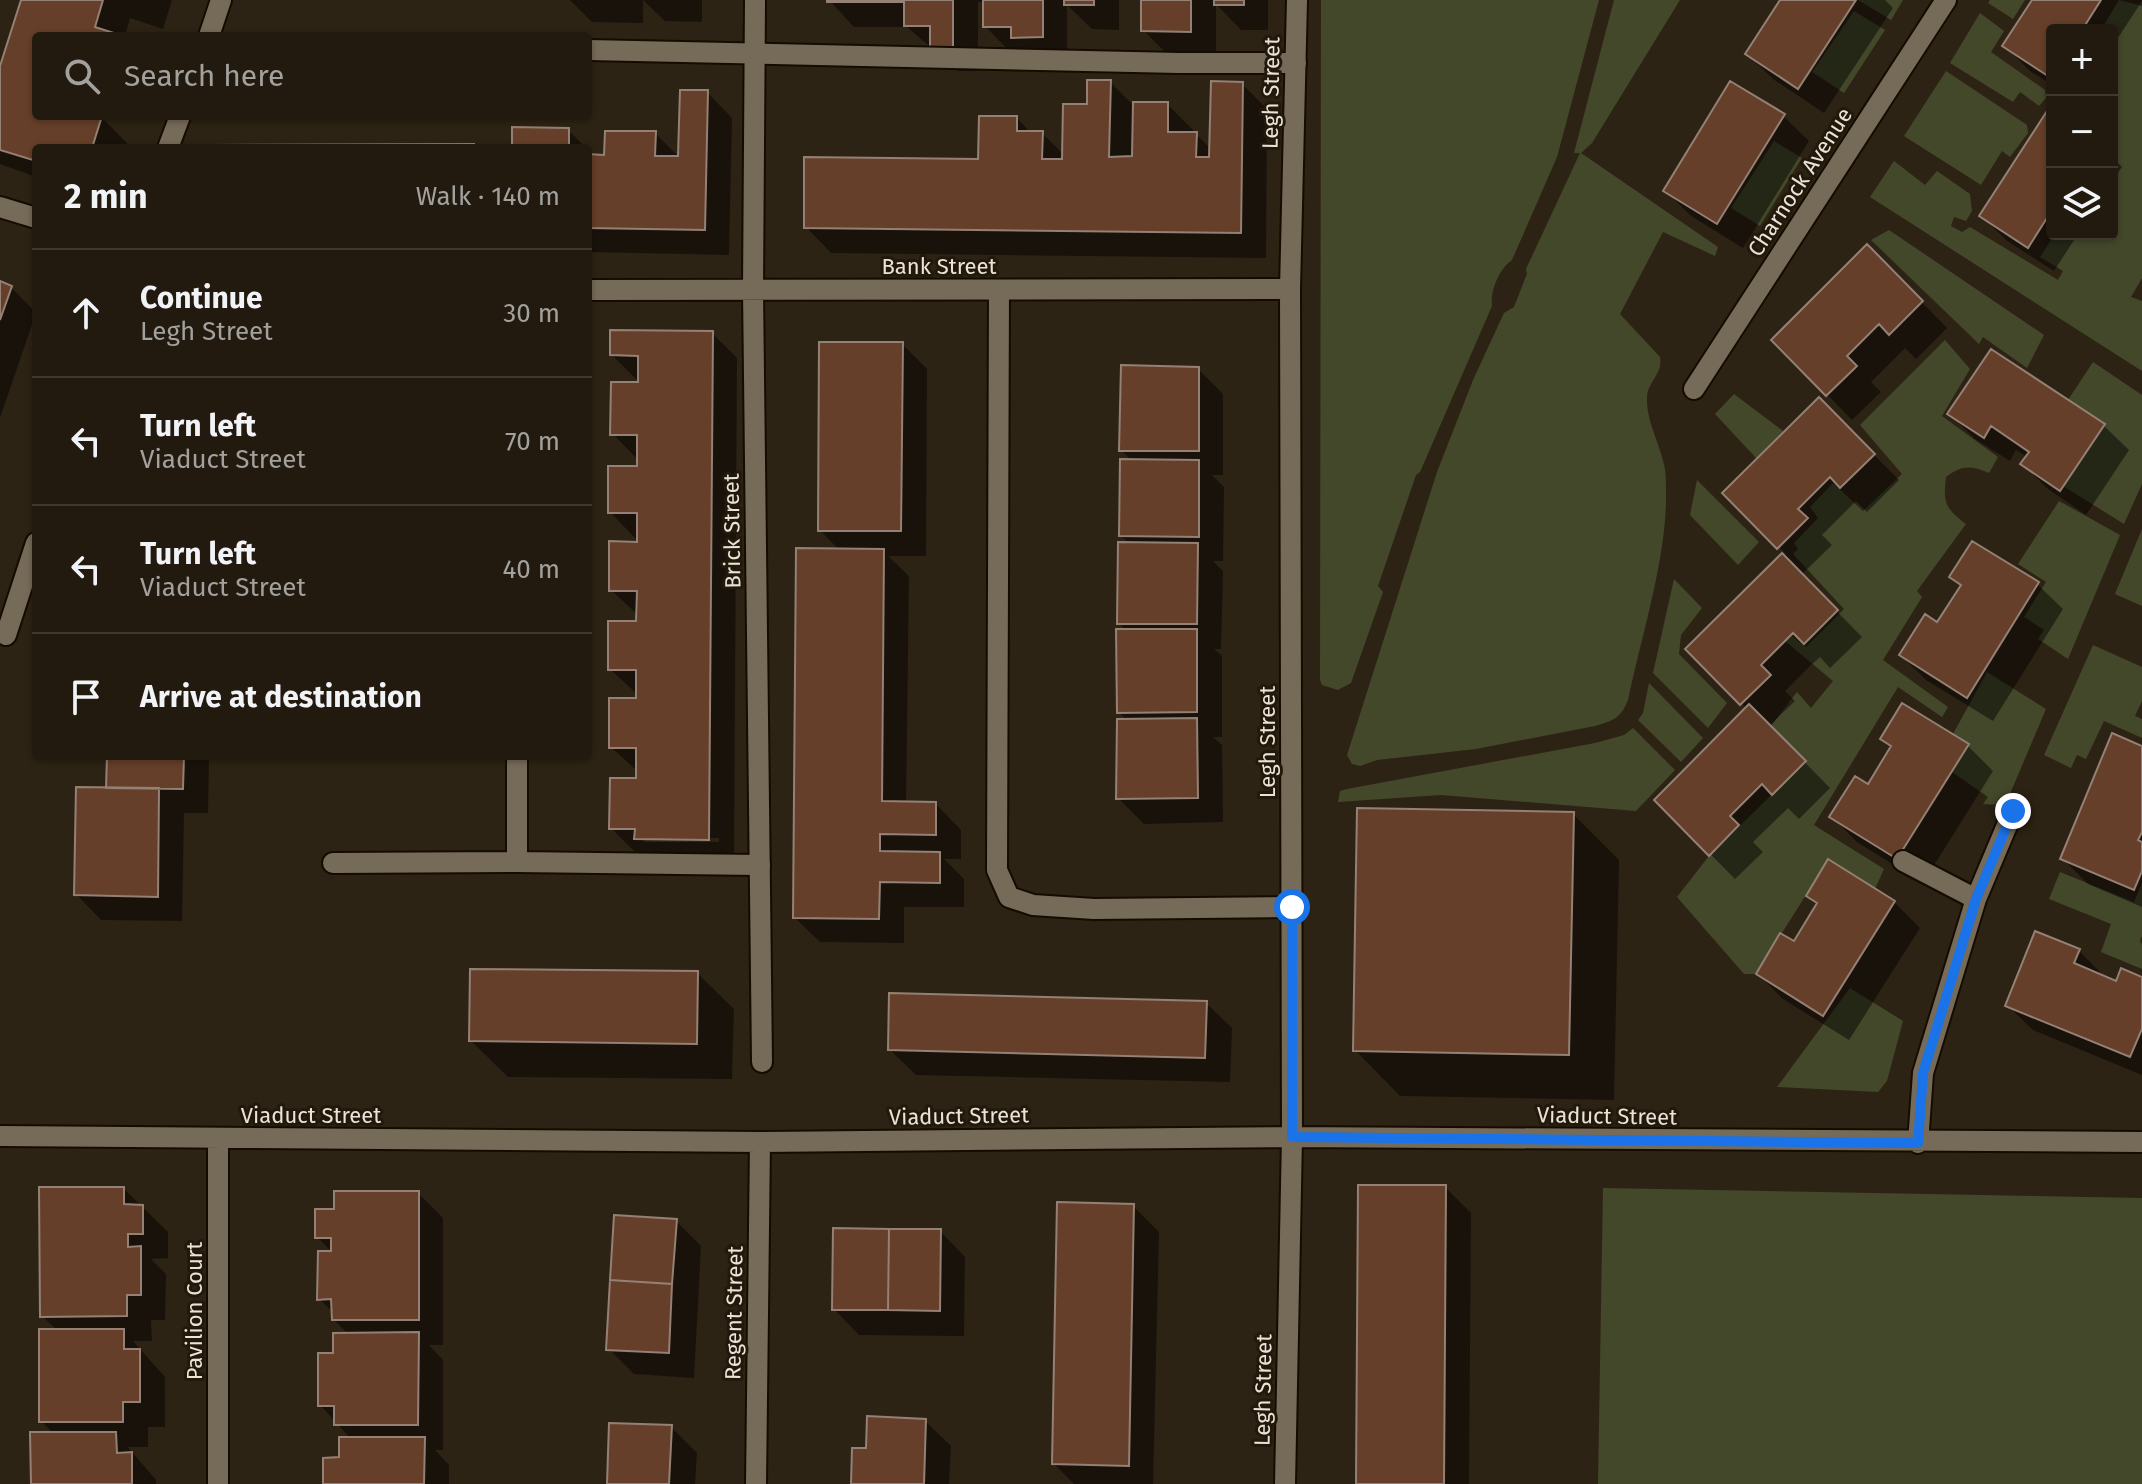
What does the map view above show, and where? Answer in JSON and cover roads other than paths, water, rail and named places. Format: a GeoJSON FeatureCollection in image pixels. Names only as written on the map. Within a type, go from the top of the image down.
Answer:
{"type":"FeatureCollection","features":[{"type":"Feature","properties":{"kind":"street"},"geometry":{"type":"LineString","coordinates":[[210,32],[221,0]]}},
{"type":"Feature","properties":{"kind":"street","name":"Brick Street"},"geometry":{"type":"LineString","coordinates":[[755,0],[753,290],[762,1062]]}},
{"type":"Feature","properties":{"kind":"street","name":"Legh Street"},"geometry":{"type":"LineString","coordinates":[[1285,1484],[1292,1137],[1290,289],[1297,0]]}},
{"type":"Feature","properties":{"kind":"street","name":"Charnock Avenue"},"geometry":{"type":"LineString","coordinates":[[1694,389],[1946,0]]}},
{"type":"Feature","properties":{"kind":"street"},"geometry":{"type":"LineString","coordinates":[[592,50],[1296,63]]}},
{"type":"Feature","properties":{"kind":"street"},"geometry":{"type":"LineString","coordinates":[[170,144],[178,120]]}},
{"type":"Feature","properties":{"kind":"street"},"geometry":{"type":"LineString","coordinates":[[0,207],[32,217]]}},
{"type":"Feature","properties":{"kind":"street","name":"Bank Street"},"geometry":{"type":"LineString","coordinates":[[592,290],[1290,289]]}},
{"type":"Feature","properties":{"kind":"street"},"geometry":{"type":"LineString","coordinates":[[999,290],[997,870],[1009,897],[1033,905],[1094,909],[1292,907]]}},
{"type":"Feature","properties":{"kind":"street"},"geometry":{"type":"LineString","coordinates":[[6,635],[32,555]]}},
{"type":"Feature","properties":{"kind":"street"},"geometry":{"type":"LineString","coordinates":[[517,760],[517,862]]}},
{"type":"Feature","properties":{"kind":"street"},"geometry":{"type":"LineString","coordinates":[[1918,1143],[1923,1073],[1976,899],[2013,811]]}},
{"type":"Feature","properties":{"kind":"street"},"geometry":{"type":"LineString","coordinates":[[1903,861],[1976,899]]}},
{"type":"Feature","properties":{"kind":"street"},"geometry":{"type":"LineString","coordinates":[[333,863],[760,865]]}},
{"type":"Feature","properties":{"kind":"street","name":"Viaduct Street"},"geometry":{"type":"LineString","coordinates":[[0,1136],[760,1142],[1292,1137],[2142,1142]]}},
{"type":"Feature","properties":{"kind":"street","name":"Pavilion Court"},"geometry":{"type":"LineString","coordinates":[[218,1139],[218,1484]]}},
{"type":"Feature","properties":{"kind":"street","name":"Regent Street"},"geometry":{"type":"LineString","coordinates":[[756,1484],[760,1142]]}}]}
